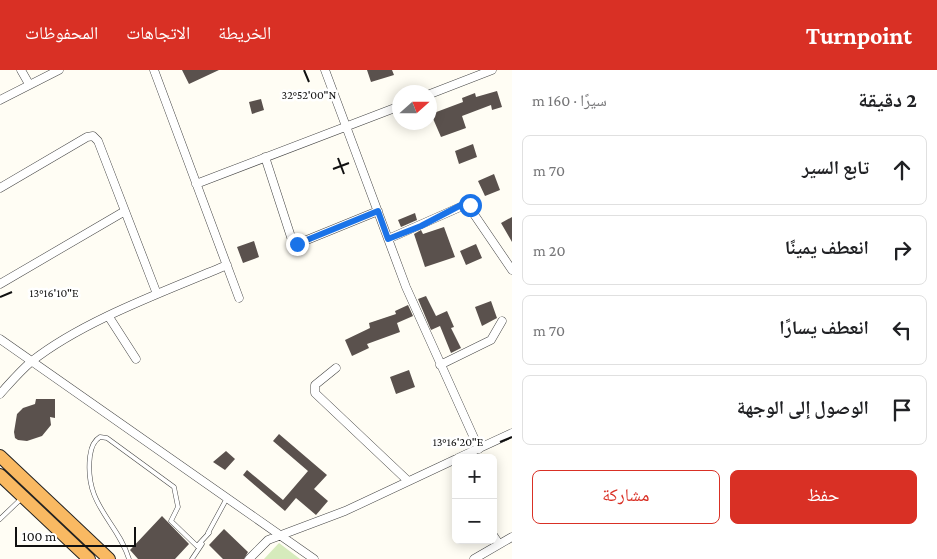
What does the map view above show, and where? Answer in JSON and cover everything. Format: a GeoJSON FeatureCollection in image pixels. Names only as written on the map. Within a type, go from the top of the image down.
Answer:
{"type":"FeatureCollection","features":[{"type":"Feature","properties":{"kind":"highway"},"geometry":{"type":"LineString","coordinates":[[0,456],[109,559]]}},
{"type":"Feature","properties":{"kind":"highway"},"geometry":{"type":"LineString","coordinates":[[0,475],[89,559]]}},
{"type":"Feature","properties":{"kind":"street"},"geometry":{"type":"LineString","coordinates":[[21,70],[29,84]]}},
{"type":"Feature","properties":{"kind":"street"},"geometry":{"type":"LineString","coordinates":[[0,100],[59,70]]}},
{"type":"Feature","properties":{"kind":"street"},"geometry":{"type":"LineString","coordinates":[[154,70],[239,298]]}},
{"type":"Feature","properties":{"kind":"street"},"geometry":{"type":"LineString","coordinates":[[325,70],[388,239],[440,365],[479,448]]}},
{"type":"Feature","properties":{"kind":"street"},"geometry":{"type":"LineString","coordinates":[[437,91],[492,70]]}},
{"type":"Feature","properties":{"kind":"street"},"geometry":{"type":"LineString","coordinates":[[196,184],[392,109]]}},
{"type":"Feature","properties":{"kind":"street"},"geometry":{"type":"LineString","coordinates":[[0,188],[88,137],[94,136],[98,140],[156,294]]}},
{"type":"Feature","properties":{"kind":"street"},"geometry":{"type":"LineString","coordinates":[[265,157],[292,240],[297,244],[378,211]]}},
{"type":"Feature","properties":{"kind":"street"},"geometry":{"type":"LineString","coordinates":[[388,239],[467,204],[512,270]]}},
{"type":"Feature","properties":{"kind":"street"},"geometry":{"type":"LineString","coordinates":[[0,284],[125,211]]}},
{"type":"Feature","properties":{"kind":"street"},"geometry":{"type":"LineString","coordinates":[[0,394],[31,362],[57,344],[156,294],[227,265]]}},
{"type":"Feature","properties":{"kind":"street"},"geometry":{"type":"LineString","coordinates":[[108,317],[136,359]]}},
{"type":"Feature","properties":{"kind":"street"},"geometry":{"type":"LineString","coordinates":[[440,365],[491,340],[502,321]]}},
{"type":"Feature","properties":{"kind":"street"},"geometry":{"type":"LineString","coordinates":[[0,339],[314,559]]}},
{"type":"Feature","properties":{"kind":"street"},"geometry":{"type":"LineString","coordinates":[[336,368],[315,385],[313,390],[407,480]]}},
{"type":"Feature","properties":{"kind":"street"},"geometry":{"type":"LineString","coordinates":[[466,454],[512,434]]}},
{"type":"Feature","properties":{"kind":"street"},"geometry":{"type":"LineString","coordinates":[[249,559],[264,543],[345,511],[452,460]]}},
{"type":"Feature","properties":{"kind":"street"},"geometry":{"type":"LineString","coordinates":[[479,558],[512,536]]}},
{"type":"Feature","properties":{"kind":"lane"},"geometry":{"type":"LineString","coordinates":[[129,559],[124,545],[98,504],[90,478],[91,450],[94,442],[100,437],[107,438],[174,486],[178,506],[171,521],[196,546],[209,533]]}},
{"type":"Feature","properties":{"kind":"lane"},"geometry":{"type":"LineString","coordinates":[[0,519],[23,497]]}},
{"type":"Feature","properties":{"kind":"lane"},"geometry":{"type":"LineString","coordinates":[[192,559],[209,533],[227,498]]}},
{"type":"Feature","properties":{"kind":"green space"},"geometry":{"type":"Polygon","coordinates":[[[279,543],[300,559],[264,559],[279,543]]]}},
{"type":"Feature","properties":{"kind":"building"},"geometry":{"type":"Polygon","coordinates":[[[182,70],[219,70],[189,84],[182,70]]]}},
{"type":"Feature","properties":{"kind":"building"},"geometry":{"type":"Polygon","coordinates":[[[367,70],[392,70],[394,75],[371,82],[367,70]]]}},
{"type":"Feature","properties":{"kind":"building"},"geometry":{"type":"Polygon","coordinates":[[[497,91],[502,107],[492,110],[491,105],[462,116],[466,128],[441,137],[437,128],[437,112],[463,102],[462,98],[475,93],[476,97],[497,91]]]}},
{"type":"Feature","properties":{"kind":"building"},"geometry":{"type":"Polygon","coordinates":[[[261,99],[264,110],[252,114],[249,102],[261,99]]]}},
{"type":"Feature","properties":{"kind":"building"},"geometry":{"type":"Polygon","coordinates":[[[473,144],[477,157],[459,164],[455,151],[473,144]]]}},
{"type":"Feature","properties":{"kind":"building"},"geometry":{"type":"Polygon","coordinates":[[[494,174],[500,190],[485,196],[478,181],[494,174]]]}},
{"type":"Feature","properties":{"kind":"building"},"geometry":{"type":"Polygon","coordinates":[[[415,213],[417,220],[401,227],[398,220],[415,213]]]}},
{"type":"Feature","properties":{"kind":"building"},"geometry":{"type":"Polygon","coordinates":[[[512,217],[512,242],[501,223],[512,217]]]}},
{"type":"Feature","properties":{"kind":"building"},"geometry":{"type":"Polygon","coordinates":[[[444,227],[455,257],[425,267],[414,234],[421,230],[423,234],[444,227]]]}},
{"type":"Feature","properties":{"kind":"building"},"geometry":{"type":"Polygon","coordinates":[[[254,241],[259,257],[243,263],[237,247],[254,241]]]}},
{"type":"Feature","properties":{"kind":"building"},"geometry":{"type":"Polygon","coordinates":[[[476,244],[482,258],[466,265],[460,251],[476,244]]]}},
{"type":"Feature","properties":{"kind":"building"},"geometry":{"type":"Polygon","coordinates":[[[426,296],[436,316],[447,311],[454,327],[451,328],[461,348],[451,353],[440,326],[431,330],[418,299],[426,296]]]}},
{"type":"Feature","properties":{"kind":"building"},"geometry":{"type":"Polygon","coordinates":[[[491,301],[497,318],[482,326],[475,307],[491,301]]]}},
{"type":"Feature","properties":{"kind":"building"},"geometry":{"type":"Polygon","coordinates":[[[408,305],[413,316],[397,323],[400,332],[367,344],[369,348],[352,356],[345,340],[370,328],[369,323],[396,314],[395,311],[408,305]]]}},
{"type":"Feature","properties":{"kind":"building"},"geometry":{"type":"Polygon","coordinates":[[[409,370],[415,387],[396,394],[390,377],[409,370]]]}},
{"type":"Feature","properties":{"kind":"building"},"geometry":{"type":"Polygon","coordinates":[[[36,399],[55,399],[55,418],[50,417],[51,425],[42,436],[27,441],[18,440],[15,438],[14,432],[17,414],[23,408],[35,404],[36,399]]]}},
{"type":"Feature","properties":{"kind":"building"},"geometry":{"type":"Polygon","coordinates":[[[279,434],[327,475],[314,489],[328,501],[316,515],[296,498],[285,511],[243,475],[247,470],[283,500],[308,471],[273,441],[279,434]]]}},
{"type":"Feature","properties":{"kind":"building"},"geometry":{"type":"Polygon","coordinates":[[[226,451],[235,459],[225,470],[213,462],[226,451]]]}},
{"type":"Feature","properties":{"kind":"building"},"geometry":{"type":"Polygon","coordinates":[[[162,516],[189,544],[175,559],[138,559],[130,550],[162,516]]]}},
{"type":"Feature","properties":{"kind":"building"},"geometry":{"type":"Polygon","coordinates":[[[224,529],[248,552],[244,559],[223,559],[209,545],[224,529]]]}},
{"type":"Feature","properties":{"kind":"route"},"geometry":{"type":"LineString","coordinates":[[297,244],[307,242],[378,211],[388,239],[421,226],[463,204],[470,205]]}}]}
